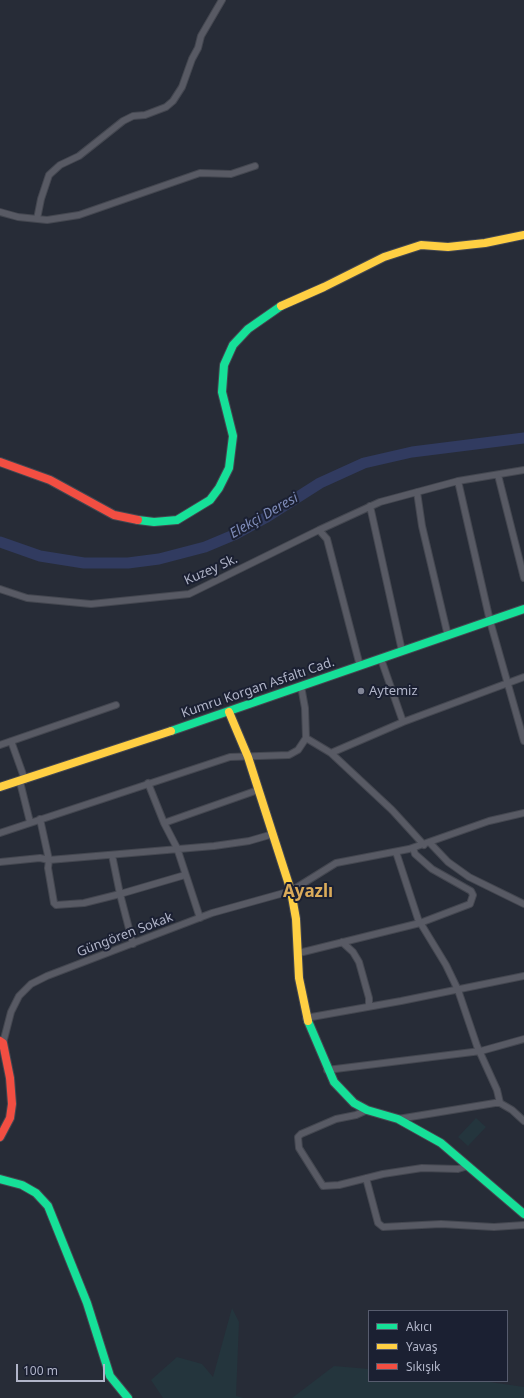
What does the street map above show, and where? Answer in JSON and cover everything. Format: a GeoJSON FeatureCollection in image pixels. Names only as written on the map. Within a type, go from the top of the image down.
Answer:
{"type":"FeatureCollection","features":[{"type":"Feature","properties":{"kind":"street"},"geometry":{"type":"LineString","coordinates":[[37,219],[40,199],[49,175],[60,165],[79,156],[123,121],[133,116],[145,115],[166,107],[173,101],[182,87],[192,59],[198,48],[201,36],[222,0]]}},
{"type":"Feature","properties":{"kind":"street"},"geometry":{"type":"LineString","coordinates":[[0,212],[18,217],[47,220],[79,215],[200,173],[231,174],[256,166]]}},
{"type":"Feature","properties":{"kind":"street"},"geometry":{"type":"LineString","coordinates":[[0,462],[50,480],[114,515],[134,520],[154,522],[177,520],[210,500],[219,488],[229,468],[232,436],[222,392],[224,365],[233,346],[248,329],[286,302],[324,287],[384,257],[421,245],[448,246],[484,243],[524,235]]}},
{"type":"Feature","properties":{"kind":"street","name":"Kuzey Sk."},"geometry":{"type":"LineString","coordinates":[[0,589],[26,598],[91,604],[189,594],[370,506],[458,481],[524,470]]}},
{"type":"Feature","properties":{"kind":"street"},"geometry":{"type":"LineString","coordinates":[[498,474],[524,578]]}},
{"type":"Feature","properties":{"kind":"street"},"geometry":{"type":"LineString","coordinates":[[458,481],[490,621],[524,741]]}},
{"type":"Feature","properties":{"kind":"street"},"geometry":{"type":"LineString","coordinates":[[417,492],[422,526],[448,636]]}},
{"type":"Feature","properties":{"kind":"street"},"geometry":{"type":"LineString","coordinates":[[370,506],[402,651]]}},
{"type":"Feature","properties":{"kind":"street"},"geometry":{"type":"LineString","coordinates":[[319,530],[326,539],[360,666]]}},
{"type":"Feature","properties":{"kind":"street","name":"Kumru Korgan Asfaltı Cad."},"geometry":{"type":"LineString","coordinates":[[0,787],[23,781],[229,712],[524,609]]}},
{"type":"Feature","properties":{"kind":"street"},"geometry":{"type":"LineString","coordinates":[[381,659],[403,722]]}},
{"type":"Feature","properties":{"kind":"street"},"geometry":{"type":"LineString","coordinates":[[332,753],[403,722],[524,677]]}},
{"type":"Feature","properties":{"kind":"street"},"geometry":{"type":"LineString","coordinates":[[0,832],[230,757],[289,755],[298,750],[306,738],[305,708],[301,686]]}},
{"type":"Feature","properties":{"kind":"street"},"geometry":{"type":"LineString","coordinates":[[0,746],[116,705]]}},
{"type":"Feature","properties":{"kind":"street"},"geometry":{"type":"LineString","coordinates":[[229,712],[248,757],[291,891],[299,953],[299,978],[306,1018],[327,1070],[343,1094],[367,1110],[398,1119],[441,1143],[524,1214]]}},
{"type":"Feature","properties":{"kind":"street"},"geometry":{"type":"LineString","coordinates":[[517,715],[524,712]]}},
{"type":"Feature","properties":{"kind":"street"},"geometry":{"type":"LineString","coordinates":[[306,738],[332,753],[427,844],[448,862],[469,877],[524,904]]}},
{"type":"Feature","properties":{"kind":"street"},"geometry":{"type":"LineString","coordinates":[[11,741],[23,781],[30,822]]}},
{"type":"Feature","properties":{"kind":"street"},"geometry":{"type":"LineString","coordinates":[[0,794],[23,781]]}},
{"type":"Feature","properties":{"kind":"street"},"geometry":{"type":"LineString","coordinates":[[148,783],[176,848],[200,918]]}},
{"type":"Feature","properties":{"kind":"street"},"geometry":{"type":"LineString","coordinates":[[164,823],[258,790]]}},
{"type":"Feature","properties":{"kind":"street"},"geometry":{"type":"LineString","coordinates":[[291,891],[336,863],[412,848],[489,821],[524,813]]}},
{"type":"Feature","properties":{"kind":"street"},"geometry":{"type":"LineString","coordinates":[[40,819],[49,860],[48,868],[54,903],[56,905],[84,903],[120,894],[185,874]]}},
{"type":"Feature","properties":{"kind":"street"},"geometry":{"type":"LineString","coordinates":[[0,862],[40,858],[49,860],[112,855],[249,842],[273,834]]}},
{"type":"Feature","properties":{"kind":"street"},"geometry":{"type":"LineString","coordinates":[[299,953],[420,923],[470,904],[473,894],[466,887],[432,869],[415,854],[412,848]]}},
{"type":"Feature","properties":{"kind":"street"},"geometry":{"type":"LineString","coordinates":[[396,852],[420,923],[446,965],[458,990],[477,1046],[481,1050],[497,1090],[500,1103]]}},
{"type":"Feature","properties":{"kind":"street"},"geometry":{"type":"LineString","coordinates":[[112,855],[133,944]]}},
{"type":"Feature","properties":{"kind":"street","name":"Güngören Sokak"},"geometry":{"type":"LineString","coordinates":[[2,1042],[11,1012],[20,996],[31,984],[46,976],[200,918],[267,896],[291,891]]}},
{"type":"Feature","properties":{"kind":"street"},"geometry":{"type":"LineString","coordinates":[[342,942],[353,952],[359,962],[367,987],[369,1006]]}},
{"type":"Feature","properties":{"kind":"street"},"geometry":{"type":"LineString","coordinates":[[306,1018],[458,990],[524,976]]}},
{"type":"Feature","properties":{"kind":"street"},"geometry":{"type":"LineString","coordinates":[[327,1070],[481,1050],[524,1039]]}},
{"type":"Feature","properties":{"kind":"street"},"geometry":{"type":"LineString","coordinates":[[0,1137],[4,1132],[10,1118],[12,1104],[10,1078],[2,1042]]}},
{"type":"Feature","properties":{"kind":"street"},"geometry":{"type":"LineString","coordinates":[[398,1119],[500,1103],[512,1110],[524,1121]]}},
{"type":"Feature","properties":{"kind":"street"},"geometry":{"type":"LineString","coordinates":[[367,1110],[356,1115],[336,1119],[301,1134],[297,1141],[299,1148],[323,1186],[339,1185],[366,1178],[422,1168],[458,1169],[468,1166]]}},
{"type":"Feature","properties":{"kind":"street"},"geometry":{"type":"LineString","coordinates":[[366,1178],[378,1223],[383,1227],[441,1224],[494,1227],[524,1225]]}},
{"type":"Feature","properties":{"kind":"street"},"geometry":{"type":"LineString","coordinates":[[0,1179],[22,1185],[36,1193],[48,1206],[102,1344],[110,1376],[128,1398]]}},
{"type":"Feature","properties":{"kind":"shaded area"},"geometry":{"type":"Polygon","coordinates":[[[476,1118],[486,1127],[468,1146],[458,1137],[476,1118]]]}},
{"type":"Feature","properties":{"kind":"shaded area"},"geometry":{"type":"Polygon","coordinates":[[[232,1308],[239,1322],[236,1396],[244,1398],[163,1398],[151,1380],[177,1357],[202,1364],[213,1377],[232,1308]]]}},
{"type":"Feature","properties":{"kind":"shaded area"},"geometry":{"type":"Polygon","coordinates":[[[334,1366],[368,1369],[368,1382],[490,1382],[524,1387],[524,1398],[292,1398],[334,1366]]]}},
{"type":"Feature","properties":{"kind":"waterway","name":"Elekçi Deresi"},"geometry":{"type":"LineString","coordinates":[[0,542],[40,556],[84,563],[128,563],[159,559],[205,547],[236,534],[265,518],[320,483],[364,463],[412,452],[524,438]]}},
{"type":"Feature","properties":{"kind":"traffic: fast"},"geometry":{"type":"LineString","coordinates":[[138,520],[154,522],[177,520],[210,500],[219,488],[229,468],[233,436],[222,392],[224,365],[233,345],[248,329],[281,306]]}},
{"type":"Feature","properties":{"kind":"traffic: fast"},"geometry":{"type":"LineString","coordinates":[[171,731],[524,609]]}},
{"type":"Feature","properties":{"kind":"traffic: fast"},"geometry":{"type":"LineString","coordinates":[[308,1021],[334,1082],[354,1103],[367,1110],[398,1119],[441,1143],[524,1214]]}},
{"type":"Feature","properties":{"kind":"traffic: fast"},"geometry":{"type":"LineString","coordinates":[[0,1179],[22,1185],[36,1193],[48,1206],[87,1303],[110,1376],[128,1398]]}},
{"type":"Feature","properties":{"kind":"traffic: slow"},"geometry":{"type":"LineString","coordinates":[[281,306],[324,287],[384,257],[421,245],[448,247],[485,243],[524,235]]}},
{"type":"Feature","properties":{"kind":"traffic: slow"},"geometry":{"type":"LineString","coordinates":[[229,712],[248,757],[291,891],[296,919],[299,978],[308,1021]]}},
{"type":"Feature","properties":{"kind":"traffic: slow"},"geometry":{"type":"LineString","coordinates":[[0,787],[171,731]]}},
{"type":"Feature","properties":{"kind":"traffic: jam"},"geometry":{"type":"LineString","coordinates":[[0,462],[50,480],[114,515],[138,520]]}},
{"type":"Feature","properties":{"kind":"traffic: jam"},"geometry":{"type":"LineString","coordinates":[[0,1041],[3,1043],[10,1078],[12,1104],[10,1118],[0,1137]]}},
{"type":"Feature","properties":{"kind":"place","name":"Aytemiz"},"geometry":{"type":"Point","coordinates":[361,691]}},
{"type":"Feature","properties":{"kind":"district","name":"Ayazlı"},"geometry":{"type":"Point","coordinates":[308,892]}}]}
